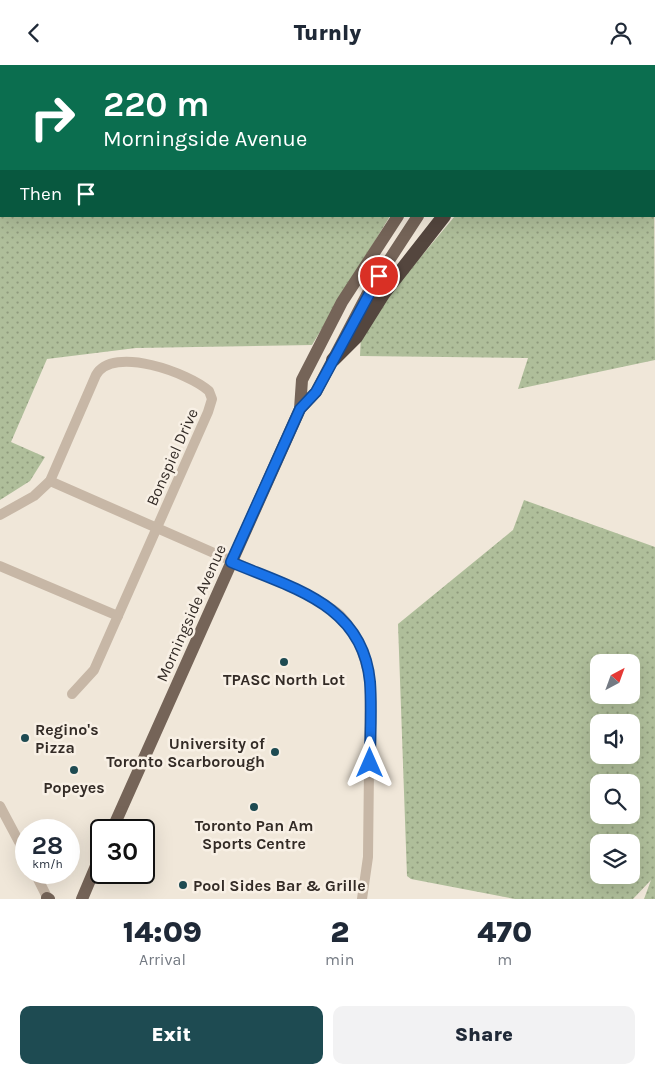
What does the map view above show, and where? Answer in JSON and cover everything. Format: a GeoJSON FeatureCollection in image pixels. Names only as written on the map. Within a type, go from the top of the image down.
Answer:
{"type":"FeatureCollection","features":[{"type":"Feature","properties":{"kind":"highway"},"geometry":{"type":"LineString","coordinates":[[333,360],[356,337],[383,294],[443,217]]}},
{"type":"Feature","properties":{"kind":"main road","name":"Morningside Avenue"},"geometry":{"type":"LineString","coordinates":[[300,409],[302,380],[342,302],[397,217]]}},
{"type":"Feature","properties":{"kind":"main road","name":"Morningside Avenue"},"geometry":{"type":"LineString","coordinates":[[117,819],[300,409],[316,392],[369,291],[417,217]]}},
{"type":"Feature","properties":{"kind":"main road"},"geometry":{"type":"LineString","coordinates":[[80,897],[90,877]]}},
{"type":"Feature","properties":{"kind":"street","name":"Bonspiel Drive"},"geometry":{"type":"LineString","coordinates":[[0,515],[34,496],[50,481],[96,375],[106,364],[112,362],[150,363],[200,385],[209,391],[211,403],[94,670],[72,694]]}},
{"type":"Feature","properties":{"kind":"street"},"geometry":{"type":"LineString","coordinates":[[50,481],[307,594],[340,615],[357,639],[365,657],[370,682],[369,834],[365,889],[362,899]]}},
{"type":"Feature","properties":{"kind":"street"},"geometry":{"type":"LineString","coordinates":[[0,566],[118,616]]}},
{"type":"Feature","properties":{"kind":"street"},"geometry":{"type":"LineString","coordinates":[[0,805],[15,834]]}},
{"type":"Feature","properties":{"kind":"street"},"geometry":{"type":"LineString","coordinates":[[40,884],[48,899]]}},
{"type":"Feature","properties":{"kind":"green space"},"geometry":{"type":"Polygon","coordinates":[[[0,217],[389,217],[312,345],[136,348],[47,359],[11,442],[45,457],[30,481],[0,500],[0,217]]]}},
{"type":"Feature","properties":{"kind":"green space"},"geometry":{"type":"Polygon","coordinates":[[[454,217],[654,217],[655,360],[518,389],[528,358],[360,356],[361,334],[388,296],[454,217]]]}},
{"type":"Feature","properties":{"kind":"green space"},"geometry":{"type":"Polygon","coordinates":[[[524,500],[655,547],[655,899],[644,899],[651,880],[633,899],[515,899],[411,879],[407,876],[398,624],[513,530],[524,500]]]}},
{"type":"Feature","properties":{"kind":"place","name":"TPASC North Lot"},"geometry":{"type":"Point","coordinates":[284,662]}},
{"type":"Feature","properties":{"kind":"place","name":"Regino's Pizza"},"geometry":{"type":"Point","coordinates":[25,738]}},
{"type":"Feature","properties":{"kind":"place","name":"University of Toronto Scarborough"},"geometry":{"type":"Point","coordinates":[275,752]}},
{"type":"Feature","properties":{"kind":"place","name":"Popeyes"},"geometry":{"type":"Point","coordinates":[74,770]}},
{"type":"Feature","properties":{"kind":"place","name":"Toronto Pan Am Sports Centre"},"geometry":{"type":"Point","coordinates":[254,807]}},
{"type":"Feature","properties":{"kind":"place","name":"Pool Sides Bar & Grille"},"geometry":{"type":"Point","coordinates":[183,885]}},
{"type":"Feature","properties":{"kind":"route"},"geometry":{"type":"LineString","coordinates":[[370,763],[370,682],[365,657],[357,639],[340,615],[307,594],[231,562],[300,409],[316,392],[369,291],[379,276]]}}]}
